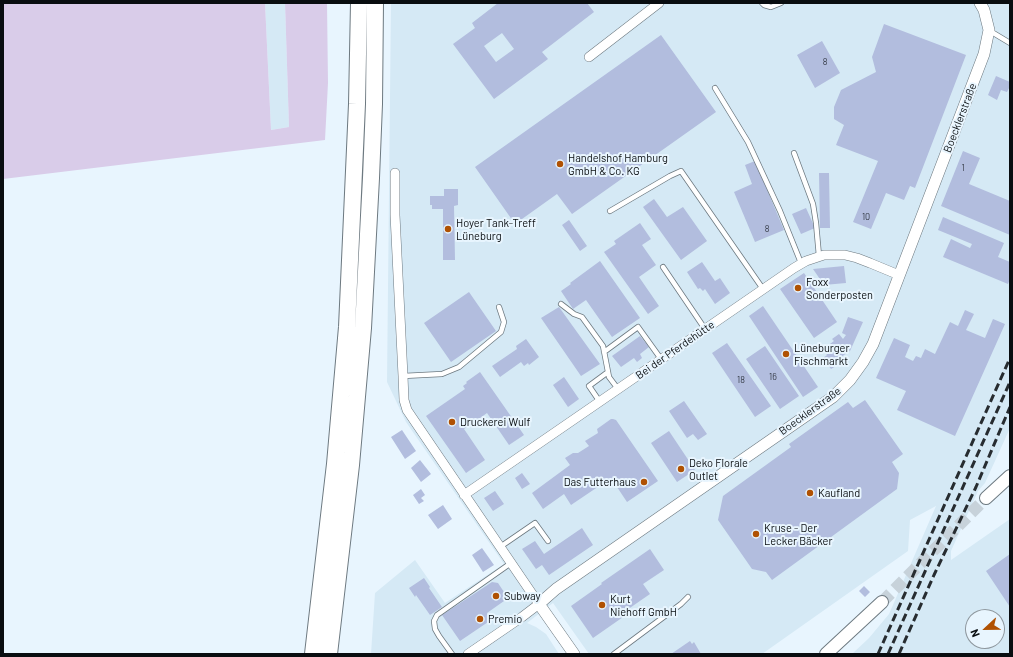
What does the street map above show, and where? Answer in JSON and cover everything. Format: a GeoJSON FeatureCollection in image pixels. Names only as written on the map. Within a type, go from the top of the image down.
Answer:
{"type":"FeatureCollection","features":[{"type":"Feature","properties":{"kind":"highway"},"geometry":{"type":"LineString","coordinates":[[313,654],[335,464],[347,327],[357,104],[359,3]]}},
{"type":"Feature","properties":{"kind":"highway"},"geometry":{"type":"LineString","coordinates":[[329,653],[351,465],[363,328],[371,171],[376,3]]}},
{"type":"Feature","properties":{"kind":"main road"},"geometry":{"type":"LineString","coordinates":[[986,498],[1010,476]]}},
{"type":"Feature","properties":{"kind":"main road"},"geometry":{"type":"LineString","coordinates":[[826,654],[882,602]]}},
{"type":"Feature","properties":{"kind":"street"},"geometry":{"type":"LineString","coordinates":[[588,57],[659,3]]}},
{"type":"Feature","properties":{"kind":"street"},"geometry":{"type":"LineString","coordinates":[[980,3],[984,10],[989,30]]}},
{"type":"Feature","properties":{"kind":"street","name":"Boecklerstraße"},"geometry":{"type":"LineString","coordinates":[[539,604],[556,589],[696,494],[833,396],[842,389],[857,372],[872,344],[899,276],[984,54],[989,30]]}},
{"type":"Feature","properties":{"kind":"street"},"geometry":{"type":"LineString","coordinates":[[395,173],[395,215],[404,400],[407,410],[574,654]]}},
{"type":"Feature","properties":{"kind":"street","name":"Bei der Pferdehütte"},"geometry":{"type":"LineString","coordinates":[[464,495],[801,263],[819,256],[845,255],[857,258],[899,276]]}},
{"type":"Feature","properties":{"kind":"street"},"geometry":{"type":"LineString","coordinates":[[468,654],[539,604]]}},
{"type":"Feature","properties":{"kind":"lane"},"geometry":{"type":"LineString","coordinates":[[762,3],[771,8],[781,3]]}},
{"type":"Feature","properties":{"kind":"lane"},"geometry":{"type":"LineString","coordinates":[[989,30],[1010,43]]}},
{"type":"Feature","properties":{"kind":"lane"},"geometry":{"type":"LineString","coordinates":[[715,88],[748,142],[780,211],[801,263]]}},
{"type":"Feature","properties":{"kind":"lane"},"geometry":{"type":"LineString","coordinates":[[794,152],[813,204],[819,256]]}},
{"type":"Feature","properties":{"kind":"lane"},"geometry":{"type":"LineString","coordinates":[[610,211],[681,171],[764,289]]}},
{"type":"Feature","properties":{"kind":"lane"},"geometry":{"type":"LineString","coordinates":[[663,267],[705,329]]}},
{"type":"Feature","properties":{"kind":"lane"},"geometry":{"type":"LineString","coordinates":[[561,304],[574,314],[582,317],[603,346],[608,372],[618,389]]}},
{"type":"Feature","properties":{"kind":"lane"},"geometry":{"type":"LineString","coordinates":[[403,376],[442,374],[459,367],[501,332],[504,322],[499,307]]}},
{"type":"Feature","properties":{"kind":"lane"},"geometry":{"type":"LineString","coordinates":[[604,352],[638,327],[661,359]]}},
{"type":"Feature","properties":{"kind":"lane"},"geometry":{"type":"LineString","coordinates":[[600,402],[589,386],[608,372]]}},
{"type":"Feature","properties":{"kind":"lane"},"geometry":{"type":"LineString","coordinates":[[500,547],[535,523],[548,541]]}},
{"type":"Feature","properties":{"kind":"lane"},"geometry":{"type":"LineString","coordinates":[[452,654],[435,628],[434,621],[437,615],[511,563]]}},
{"type":"Feature","properties":{"kind":"lane"},"geometry":{"type":"LineString","coordinates":[[614,654],[681,604],[688,597]]}},
{"type":"Feature","properties":{"kind":"shaded area"},"geometry":{"type":"Polygon","coordinates":[[[3,3],[265,3],[271,130],[289,127],[285,3],[327,3],[328,83],[325,140],[3,179],[3,3]]]}},
{"type":"Feature","properties":{"kind":"shaded area"},"geometry":{"type":"Polygon","coordinates":[[[265,3],[285,3],[289,127],[271,130],[265,3]]]}},
{"type":"Feature","properties":{"kind":"shaded area"},"geometry":{"type":"Polygon","coordinates":[[[391,3],[1010,3],[1010,428],[985,483],[978,491],[951,551],[951,560],[1010,519],[1010,654],[852,654],[869,638],[889,614],[936,506],[910,520],[908,551],[762,654],[589,654],[553,603],[527,623],[546,634],[559,654],[371,654],[375,593],[415,560],[445,603],[504,564],[406,422],[387,382],[391,3]]]}},
{"type":"Feature","properties":{"kind":"building"},"geometry":{"type":"Polygon","coordinates":[[[498,3],[587,3],[594,12],[542,52],[548,59],[494,99],[453,44],[475,28],[472,23],[498,3]],[[502,33],[484,46],[496,62],[514,49],[502,33]]]}},
{"type":"Feature","properties":{"kind":"building"},"geometry":{"type":"Polygon","coordinates":[[[884,24],[966,55],[915,188],[910,186],[904,200],[886,193],[871,229],[853,222],[878,161],[836,145],[844,125],[834,119],[834,107],[841,90],[876,72],[872,57],[884,24]]]}},
{"type":"Feature","properties":{"kind":"building"},"geometry":{"type":"Polygon","coordinates":[[[661,35],[716,112],[572,214],[557,194],[515,224],[475,167],[661,35]]]}},
{"type":"Feature","properties":{"kind":"building"},"geometry":{"type":"Polygon","coordinates":[[[822,41],[840,73],[815,88],[797,55],[822,41]]]}},
{"type":"Feature","properties":{"kind":"building"},"geometry":{"type":"Polygon","coordinates":[[[996,76],[1010,82],[1007,92],[1001,90],[997,100],[988,95],[996,76]]]}},
{"type":"Feature","properties":{"kind":"building"},"geometry":{"type":"Polygon","coordinates":[[[963,151],[980,158],[969,184],[1010,201],[1010,235],[941,206],[963,151]]]}},
{"type":"Feature","properties":{"kind":"building"},"geometry":{"type":"Polygon","coordinates":[[[755,161],[784,230],[755,242],[734,192],[752,184],[745,165],[755,161]]]}},
{"type":"Feature","properties":{"kind":"building"},"geometry":{"type":"Polygon","coordinates":[[[819,173],[829,173],[830,228],[820,228],[819,173]]]}},
{"type":"Feature","properties":{"kind":"building"},"geometry":{"type":"Polygon","coordinates":[[[444,189],[458,189],[458,205],[454,206],[455,260],[443,260],[443,209],[432,209],[432,205],[430,205],[430,196],[444,196],[444,189]]]}},
{"type":"Feature","properties":{"kind":"building"},"geometry":{"type":"Polygon","coordinates":[[[654,199],[667,217],[683,207],[707,241],[681,260],[643,207],[654,199]]]}},
{"type":"Feature","properties":{"kind":"building"},"geometry":{"type":"Polygon","coordinates":[[[806,208],[815,228],[801,234],[792,214],[806,208]]]}},
{"type":"Feature","properties":{"kind":"building"},"geometry":{"type":"Polygon","coordinates":[[[943,217],[1004,243],[998,257],[1010,262],[1010,279],[1008,284],[943,257],[951,239],[970,248],[972,244],[938,230],[943,217]]]}},
{"type":"Feature","properties":{"kind":"building"},"geometry":{"type":"Polygon","coordinates":[[[569,220],[587,246],[580,251],[562,225],[569,220]]]}},
{"type":"Feature","properties":{"kind":"building"},"geometry":{"type":"Polygon","coordinates":[[[640,223],[651,239],[642,245],[656,265],[639,277],[659,306],[648,314],[604,252],[616,244],[614,241],[640,223]]]}},
{"type":"Feature","properties":{"kind":"building"},"geometry":{"type":"Polygon","coordinates":[[[600,261],[640,318],[612,337],[586,300],[573,309],[561,291],[600,261]]]}},
{"type":"Feature","properties":{"kind":"building"},"geometry":{"type":"Polygon","coordinates":[[[702,262],[715,281],[720,278],[730,293],[715,304],[705,289],[703,291],[700,288],[698,289],[687,272],[702,262]]]}},
{"type":"Feature","properties":{"kind":"building"},"geometry":{"type":"Polygon","coordinates":[[[844,266],[846,283],[824,285],[813,269],[844,266]]]}},
{"type":"Feature","properties":{"kind":"building"},"geometry":{"type":"Polygon","coordinates":[[[804,273],[837,322],[814,338],[780,289],[804,273]]]}},
{"type":"Feature","properties":{"kind":"building"},"geometry":{"type":"Polygon","coordinates":[[[469,292],[496,331],[451,362],[424,323],[469,292]]]}},
{"type":"Feature","properties":{"kind":"building"},"geometry":{"type":"Polygon","coordinates":[[[763,306],[818,387],[803,397],[749,316],[763,306]]]}},
{"type":"Feature","properties":{"kind":"building"},"geometry":{"type":"Polygon","coordinates":[[[559,307],[600,364],[581,376],[541,318],[559,307]]]}},
{"type":"Feature","properties":{"kind":"building"},"geometry":{"type":"Polygon","coordinates":[[[965,310],[974,314],[966,330],[985,338],[993,319],[1005,324],[955,436],[897,410],[906,391],[876,378],[894,338],[910,345],[905,357],[913,361],[916,356],[921,358],[925,349],[935,354],[950,322],[958,326],[965,310]]]}},
{"type":"Feature","properties":{"kind":"building"},"geometry":{"type":"Polygon","coordinates":[[[848,317],[863,322],[850,351],[838,359],[841,363],[831,369],[823,358],[827,355],[823,349],[834,341],[832,339],[839,334],[843,339],[846,335],[842,333],[848,317]]]}},
{"type":"Feature","properties":{"kind":"building"},"geometry":{"type":"Polygon","coordinates":[[[640,336],[649,347],[640,354],[642,358],[637,362],[634,358],[621,367],[612,356],[640,336]]]}},
{"type":"Feature","properties":{"kind":"building"},"geometry":{"type":"Polygon","coordinates":[[[526,339],[539,357],[529,365],[528,363],[524,366],[521,362],[500,377],[492,366],[517,349],[516,346],[526,339]]]}},
{"type":"Feature","properties":{"kind":"building"},"geometry":{"type":"Polygon","coordinates":[[[727,343],[771,406],[755,417],[712,353],[727,343]]]}},
{"type":"Feature","properties":{"kind":"building"},"geometry":{"type":"Polygon","coordinates":[[[765,346],[799,396],[780,409],[746,359],[765,346]]]}},
{"type":"Feature","properties":{"kind":"building","name":"Druckerei Wulf"},"geometry":{"type":"Polygon","coordinates":[[[480,372],[524,435],[509,445],[487,413],[480,418],[482,421],[478,424],[476,421],[464,429],[485,460],[466,473],[426,416],[465,389],[463,386],[467,383],[466,382],[480,372]]]}},
{"type":"Feature","properties":{"kind":"building"},"geometry":{"type":"Polygon","coordinates":[[[564,377],[579,399],[568,407],[553,385],[564,377]]]}},
{"type":"Feature","properties":{"kind":"building","name":"Kaufland"},"geometry":{"type":"Polygon","coordinates":[[[865,400],[903,454],[892,462],[899,473],[897,489],[772,580],[766,572],[752,569],[718,520],[723,496],[791,447],[789,444],[848,402],[853,408],[865,400]]]}},
{"type":"Feature","properties":{"kind":"building"},"geometry":{"type":"Polygon","coordinates":[[[684,401],[707,434],[698,440],[693,434],[687,438],[669,411],[684,401]]]}},
{"type":"Feature","properties":{"kind":"building"},"geometry":{"type":"Polygon","coordinates":[[[611,419],[616,420],[658,481],[627,502],[611,478],[571,505],[564,494],[543,509],[532,493],[570,465],[565,458],[573,453],[578,453],[589,446],[585,441],[598,433],[597,429],[611,419]]]}},
{"type":"Feature","properties":{"kind":"building"},"geometry":{"type":"Polygon","coordinates":[[[402,430],[416,451],[405,459],[391,437],[402,430]]]}},
{"type":"Feature","properties":{"kind":"building"},"geometry":{"type":"Polygon","coordinates":[[[669,431],[695,470],[677,482],[651,443],[669,431]]]}},
{"type":"Feature","properties":{"kind":"building"},"geometry":{"type":"Polygon","coordinates":[[[420,460],[431,474],[421,482],[411,468],[420,460]]]}},
{"type":"Feature","properties":{"kind":"building"},"geometry":{"type":"Polygon","coordinates":[[[522,473],[530,484],[522,489],[515,478],[522,473]]]}},
{"type":"Feature","properties":{"kind":"building"},"geometry":{"type":"Polygon","coordinates":[[[421,489],[425,495],[421,498],[424,501],[419,504],[413,495],[421,489]]]}},
{"type":"Feature","properties":{"kind":"building"},"geometry":{"type":"Polygon","coordinates":[[[495,491],[504,504],[493,511],[484,498],[495,491]]]}},
{"type":"Feature","properties":{"kind":"building"},"geometry":{"type":"Polygon","coordinates":[[[443,505],[452,519],[438,529],[428,515],[443,505]]]}},
{"type":"Feature","properties":{"kind":"building"},"geometry":{"type":"Polygon","coordinates":[[[582,528],[593,545],[549,575],[542,565],[536,569],[522,549],[535,541],[544,554],[582,528]]]}},
{"type":"Feature","properties":{"kind":"building"},"geometry":{"type":"Polygon","coordinates":[[[482,548],[494,565],[483,572],[472,555],[482,548]]]}},
{"type":"Feature","properties":{"kind":"building"},"geometry":{"type":"Polygon","coordinates":[[[650,549],[664,570],[643,584],[650,594],[624,612],[626,615],[593,638],[571,606],[650,549]]]}},
{"type":"Feature","properties":{"kind":"building"},"geometry":{"type":"Polygon","coordinates":[[[1010,554],[1010,607],[986,571],[1010,554]]]}},
{"type":"Feature","properties":{"kind":"building"},"geometry":{"type":"Polygon","coordinates":[[[424,578],[442,607],[430,615],[416,595],[415,597],[409,588],[424,578]]]}},
{"type":"Feature","properties":{"kind":"building"},"geometry":{"type":"Polygon","coordinates":[[[492,582],[498,583],[506,595],[504,601],[487,613],[491,620],[460,641],[442,615],[492,582]]]}},
{"type":"Feature","properties":{"kind":"building"},"geometry":{"type":"Polygon","coordinates":[[[864,586],[870,592],[865,597],[859,591],[864,586]]]}},
{"type":"Feature","properties":{"kind":"building"},"geometry":{"type":"Polygon","coordinates":[[[690,641],[692,644],[694,642],[701,654],[671,654],[690,641]]]}},
{"type":"Feature","properties":{"kind":"tunnel"},"geometry":{"type":"LineString","coordinates":[[882,602],[986,498]]}},
{"type":"Feature","properties":{"kind":"railway"},"geometry":{"type":"LineString","coordinates":[[878,654],[1010,358]]}},
{"type":"Feature","properties":{"kind":"railway"},"geometry":{"type":"LineString","coordinates":[[888,654],[1010,382]]}},
{"type":"Feature","properties":{"kind":"railway"},"geometry":{"type":"LineString","coordinates":[[899,654],[934,575],[976,487],[1010,407]]}},
{"type":"Feature","properties":{"kind":"place","name":"Handelshof Hamburg GmbH & Co. KG"},"geometry":{"type":"Point","coordinates":[560,164]}},
{"type":"Feature","properties":{"kind":"place","name":"Hoyer Tank-Treff Lüneburg"},"geometry":{"type":"Point","coordinates":[448,229]}},
{"type":"Feature","properties":{"kind":"place","name":"Foxx Sonderposten"},"geometry":{"type":"Point","coordinates":[798,288]}},
{"type":"Feature","properties":{"kind":"place","name":"Lüneburger Fischmarkt"},"geometry":{"type":"Point","coordinates":[786,354]}},
{"type":"Feature","properties":{"kind":"place","name":"Druckerei Wulf"},"geometry":{"type":"Point","coordinates":[452,422]}},
{"type":"Feature","properties":{"kind":"place","name":"Deko Florale Outlet"},"geometry":{"type":"Point","coordinates":[681,469]}},
{"type":"Feature","properties":{"kind":"place","name":"Das Futterhaus"},"geometry":{"type":"Point","coordinates":[644,482]}},
{"type":"Feature","properties":{"kind":"place","name":"Kaufland"},"geometry":{"type":"Point","coordinates":[810,493]}},
{"type":"Feature","properties":{"kind":"place","name":"Kruse - Der Lecker Bäcker"},"geometry":{"type":"Point","coordinates":[756,534]}},
{"type":"Feature","properties":{"kind":"place","name":"Subway"},"geometry":{"type":"Point","coordinates":[496,596]}},
{"type":"Feature","properties":{"kind":"place","name":"Kurt Niehoff GmbH"},"geometry":{"type":"Point","coordinates":[602,605]}},
{"type":"Feature","properties":{"kind":"place","name":"Premio"},"geometry":{"type":"Point","coordinates":[480,619]}}]}
